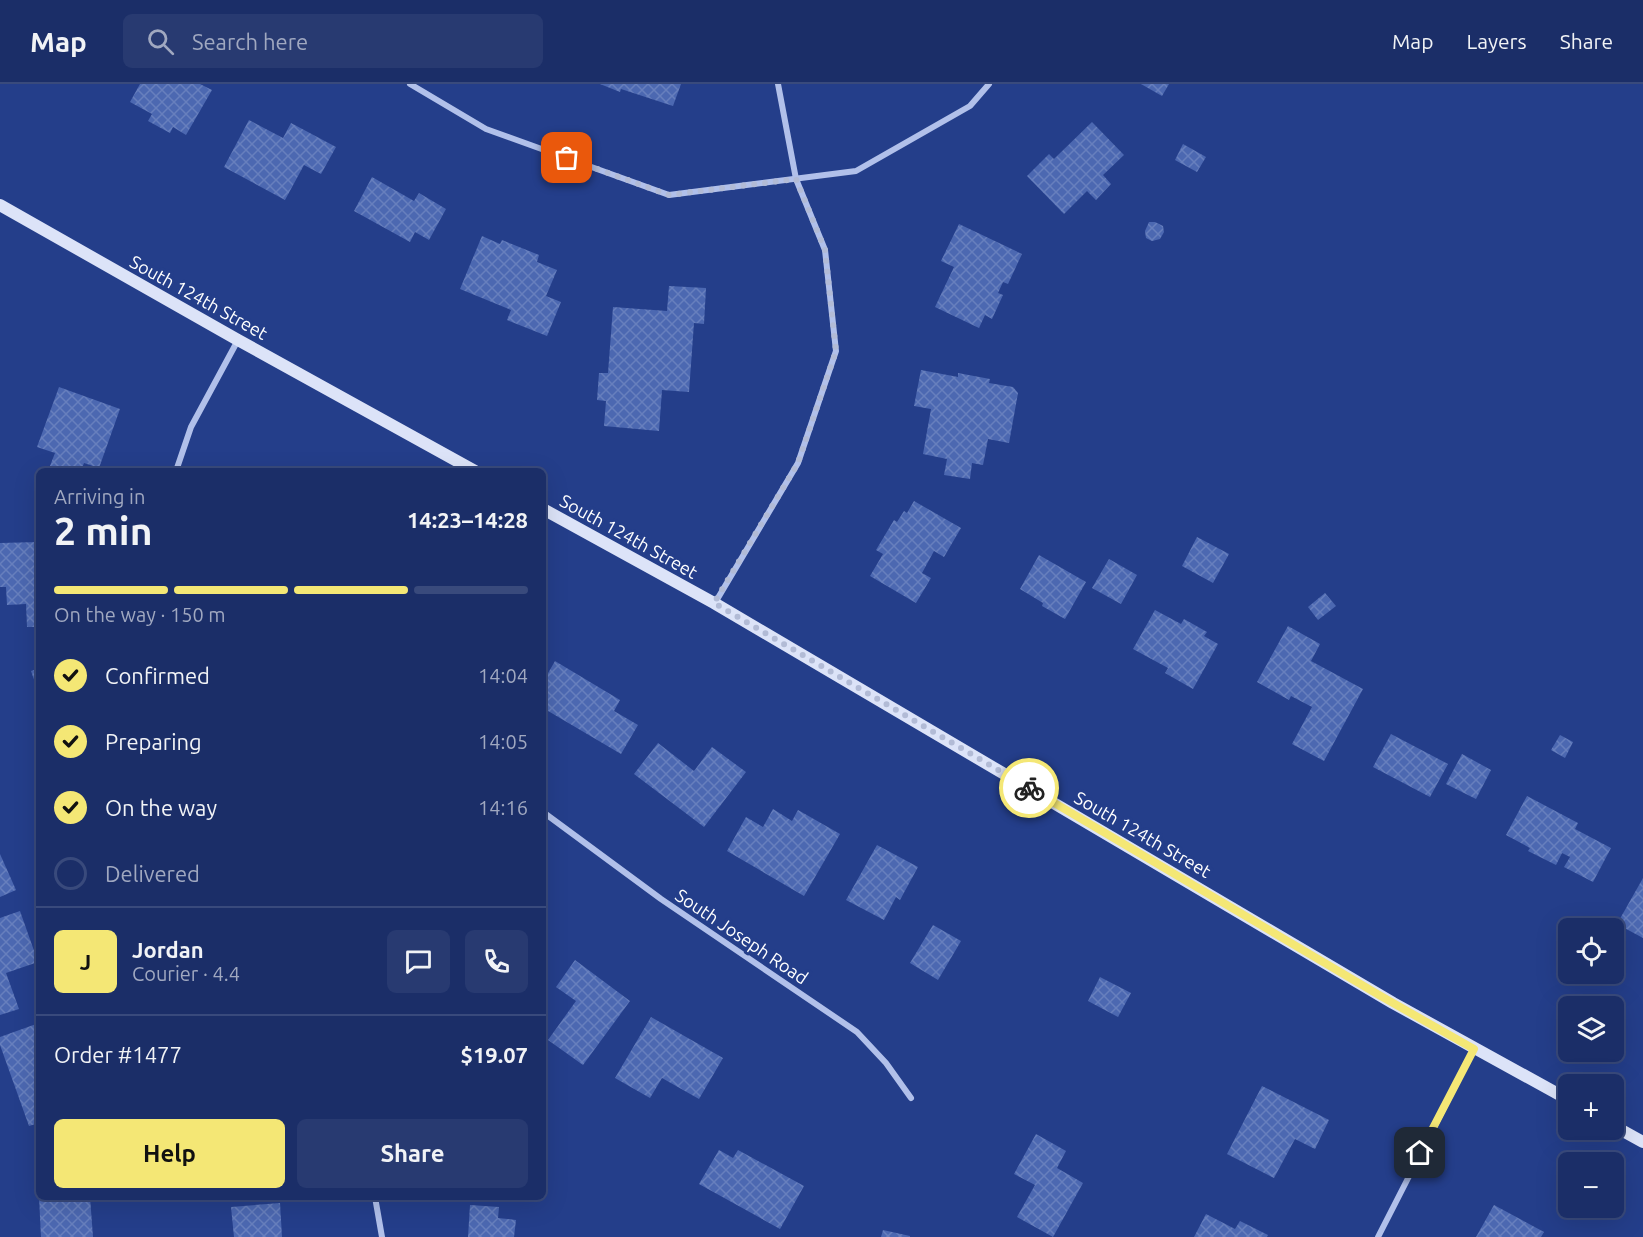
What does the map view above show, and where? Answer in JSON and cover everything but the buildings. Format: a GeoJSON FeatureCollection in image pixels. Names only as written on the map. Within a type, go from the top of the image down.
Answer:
{"type":"FeatureCollection","features":[{"type":"Feature","properties":{"kind":"street"},"geometry":{"type":"LineString","coordinates":[[410,84],[486,129],[669,195],[856,171],[970,106],[989,84]]}},
{"type":"Feature","properties":{"kind":"street"},"geometry":{"type":"LineString","coordinates":[[714,603],[798,463],[836,351],[825,250],[796,179],[778,84]]}},
{"type":"Feature","properties":{"kind":"street","name":"South 124th Street"},"geometry":{"type":"LineString","coordinates":[[0,205],[470,468]]}},
{"type":"Feature","properties":{"kind":"street"},"geometry":{"type":"LineString","coordinates":[[177,468],[191,427],[238,340]]}},
{"type":"Feature","properties":{"kind":"street","name":"South 124th Street"},"geometry":{"type":"LineString","coordinates":[[546,510],[714,603],[1385,998],[1558,1095]]}},
{"type":"Feature","properties":{"kind":"street","name":"South Joseph Road"},"geometry":{"type":"LineString","coordinates":[[546,814],[661,899],[856,1032],[886,1063],[911,1098]]}},
{"type":"Feature","properties":{"kind":"street"},"geometry":{"type":"LineString","coordinates":[[1377,1237],[1474,1049]]}},
{"type":"Feature","properties":{"kind":"street"},"geometry":{"type":"LineString","coordinates":[[1624,1132],[1643,1142]]}},
{"type":"Feature","properties":{"kind":"street"},"geometry":{"type":"LineString","coordinates":[[376,1200],[382,1237]]}},
{"type":"Feature","properties":{"kind":"way so far"},"geometry":{"type":"LineString","coordinates":[[567,158],[669,195],[796,179],[825,250],[836,351],[798,463],[714,603],[1029,788]]}},
{"type":"Feature","properties":{"kind":"route"},"geometry":{"type":"LineString","coordinates":[[1029,788],[1474,1049],[1420,1153]]}}]}
